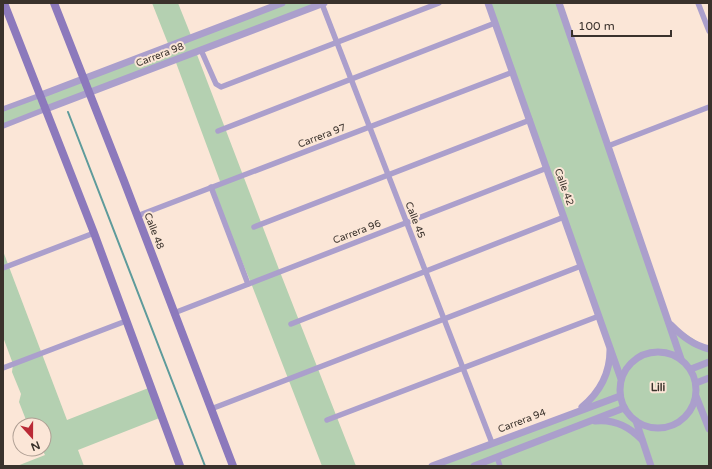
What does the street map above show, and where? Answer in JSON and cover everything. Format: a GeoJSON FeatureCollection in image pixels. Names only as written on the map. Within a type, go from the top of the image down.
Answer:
{"type":"FeatureCollection","features":[{"type":"Feature","properties":{"kind":"main road"},"geometry":{"type":"LineString","coordinates":[[4,3],[94,233],[180,466]]}},
{"type":"Feature","properties":{"kind":"main road","name":"Calle 48"},"geometry":{"type":"LineString","coordinates":[[54,3],[233,466]]}},
{"type":"Feature","properties":{"kind":"street","name":"Carrera 98"},"geometry":{"type":"LineString","coordinates":[[3,109],[282,3]]}},
{"type":"Feature","properties":{"kind":"street","name":"Carrera 98"},"geometry":{"type":"LineString","coordinates":[[3,126],[323,3]]}},
{"type":"Feature","properties":{"kind":"street","name":"Calle 45"},"geometry":{"type":"LineString","coordinates":[[323,3],[492,443]]}},
{"type":"Feature","properties":{"kind":"street"},"geometry":{"type":"LineString","coordinates":[[201,50],[218,87],[221,87],[439,3]]}},
{"type":"Feature","properties":{"kind":"street","name":"Calle 42"},"geometry":{"type":"LineString","coordinates":[[488,3],[621,379]]}},
{"type":"Feature","properties":{"kind":"street"},"geometry":{"type":"LineString","coordinates":[[559,3],[681,359]]}},
{"type":"Feature","properties":{"kind":"street"},"geometry":{"type":"LineString","coordinates":[[698,3],[709,31]]}},
{"type":"Feature","properties":{"kind":"street"},"geometry":{"type":"LineString","coordinates":[[218,131],[495,23]]}},
{"type":"Feature","properties":{"kind":"street","name":"Carrera 97"},"geometry":{"type":"LineString","coordinates":[[137,216],[513,72]]}},
{"type":"Feature","properties":{"kind":"street"},"geometry":{"type":"LineString","coordinates":[[608,146],[709,108]]}},
{"type":"Feature","properties":{"kind":"street"},"geometry":{"type":"LineString","coordinates":[[254,227],[530,120]]}},
{"type":"Feature","properties":{"kind":"street","name":"Carrera 96"},"geometry":{"type":"LineString","coordinates":[[174,313],[547,168]]}},
{"type":"Feature","properties":{"kind":"street"},"geometry":{"type":"LineString","coordinates":[[211,188],[248,284]]}},
{"type":"Feature","properties":{"kind":"street"},"geometry":{"type":"LineString","coordinates":[[291,324],[564,217]]}},
{"type":"Feature","properties":{"kind":"street"},"geometry":{"type":"LineString","coordinates":[[3,268],[94,233]]}},
{"type":"Feature","properties":{"kind":"street"},"geometry":{"type":"LineString","coordinates":[[211,409],[581,266]]}},
{"type":"Feature","properties":{"kind":"street"},"geometry":{"type":"LineString","coordinates":[[326,420],[599,316]]}},
{"type":"Feature","properties":{"kind":"street"},"geometry":{"type":"LineString","coordinates":[[3,368],[126,321]]}},
{"type":"Feature","properties":{"kind":"street"},"geometry":{"type":"LineString","coordinates":[[670,324],[685,339],[709,349]]}},
{"type":"Feature","properties":{"kind":"street"},"geometry":{"type":"LineString","coordinates":[[575,412],[590,401],[603,382],[608,369],[608,342]]}},
{"type":"Feature","properties":{"kind":"street"},"geometry":{"type":"LineString","coordinates":[[664,352],[681,359],[691,369],[696,383],[696,396],[693,406],[681,421],[673,426],[654,428],[644,426],[636,421],[624,408],[620,396],[621,379],[625,370],[638,358],[646,354],[664,352]]}},
{"type":"Feature","properties":{"kind":"street"},"geometry":{"type":"LineString","coordinates":[[691,369],[709,362]]}},
{"type":"Feature","properties":{"kind":"street"},"geometry":{"type":"LineString","coordinates":[[696,383],[709,378]]}},
{"type":"Feature","properties":{"kind":"street","name":"Carrera 94"},"geometry":{"type":"LineString","coordinates":[[432,466],[620,396]]}},
{"type":"Feature","properties":{"kind":"street"},"geometry":{"type":"LineString","coordinates":[[696,396],[709,429]]}},
{"type":"Feature","properties":{"kind":"street"},"geometry":{"type":"LineString","coordinates":[[474,466],[624,408]]}},
{"type":"Feature","properties":{"kind":"street"},"geometry":{"type":"LineString","coordinates":[[585,424],[606,421],[620,424],[632,431],[642,440]]}},
{"type":"Feature","properties":{"kind":"street"},"geometry":{"type":"LineString","coordinates":[[636,421],[651,466]]}},
{"type":"Feature","properties":{"kind":"street"},"geometry":{"type":"LineString","coordinates":[[497,457],[500,466]]}},
{"type":"Feature","properties":{"kind":"green space"},"geometry":{"type":"Polygon","coordinates":[[[152,3],[178,3],[192,38],[282,3],[324,3],[196,52],[356,466],[322,466],[251,283],[211,187],[221,184],[175,60],[3,126],[3,109],[169,46],[152,3]]]}},
{"type":"Feature","properties":{"kind":"green space"},"geometry":{"type":"Polygon","coordinates":[[[488,3],[559,3],[670,324],[709,349],[709,466],[432,466],[575,412],[601,386],[610,351],[488,3]]]}},
{"type":"Feature","properties":{"kind":"green space"},"geometry":{"type":"Polygon","coordinates":[[[3,251],[67,420],[151,387],[162,417],[78,450],[84,466],[17,466],[40,457],[52,457],[52,417],[25,417],[19,402],[21,394],[12,372],[13,364],[3,337],[3,251]]]}},
{"type":"Feature","properties":{"kind":"waterway"},"geometry":{"type":"LineString","coordinates":[[68,112],[205,466]]}},
{"type":"Feature","properties":{"kind":"district","name":"Lili"},"geometry":{"type":"Point","coordinates":[658,387]}}]}
